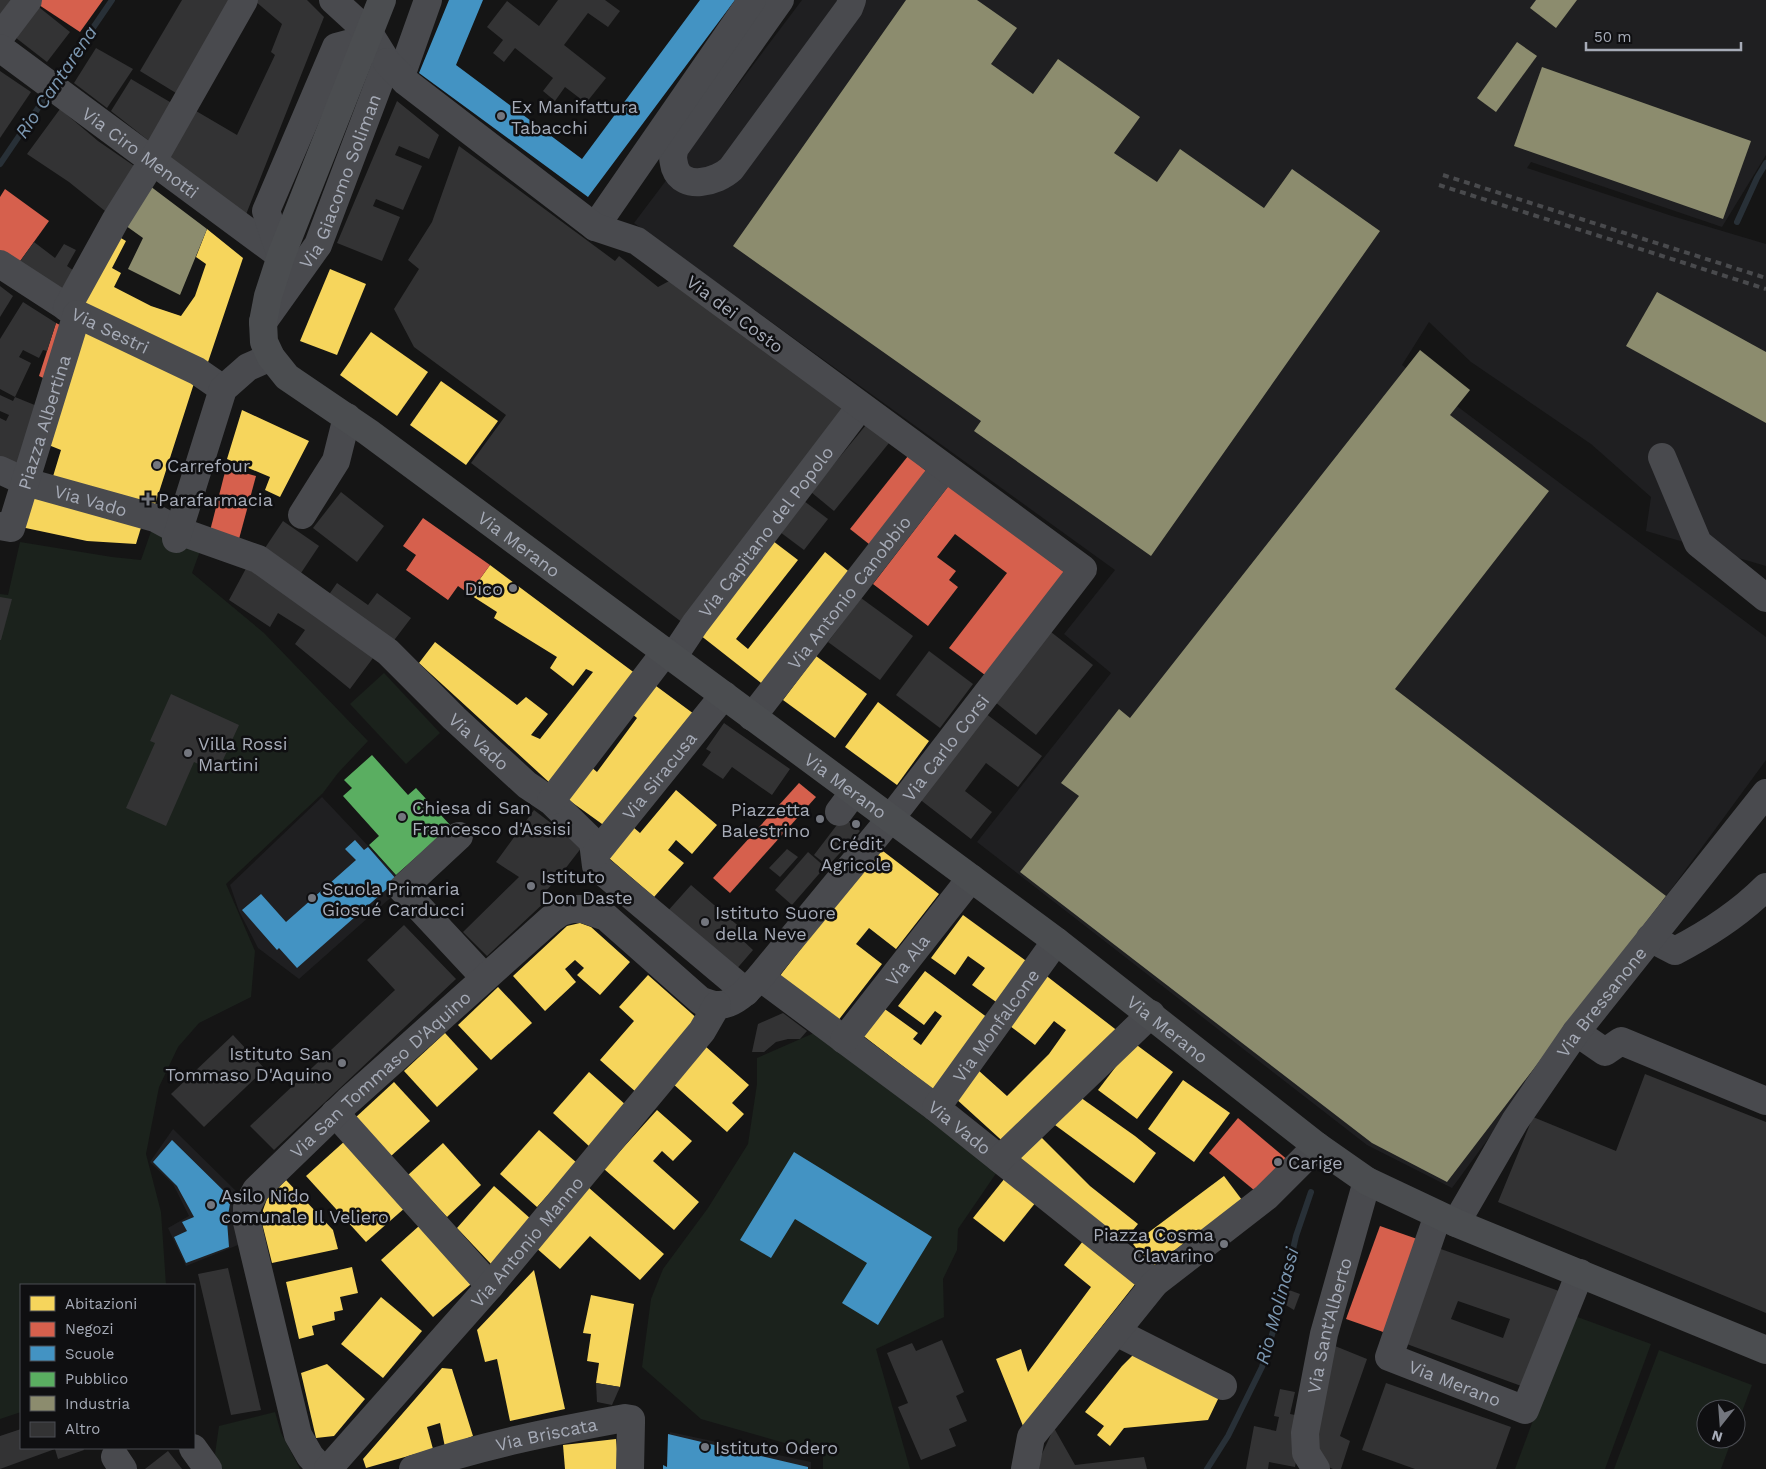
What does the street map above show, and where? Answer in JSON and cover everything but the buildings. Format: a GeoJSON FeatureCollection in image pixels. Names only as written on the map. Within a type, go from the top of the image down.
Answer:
{"type":"FeatureCollection","features":[{"type":"Feature","properties":{"kind":"main road","name":"Via Giacomo Soliman"},"geometry":{"type":"LineString","coordinates":[[266,340],[268,296],[281,256],[382,0]]}},
{"type":"Feature","properties":{"kind":"main road","name":"Via Merano"},"geometry":{"type":"LineString","coordinates":[[266,340],[287,376],[347,417],[724,695],[752,717],[846,802],[890,819],[1056,941],[1317,1146],[1367,1181],[1447,1219],[1766,1350]]}},
{"type":"Feature","properties":{"kind":"street"},"geometry":{"type":"LineString","coordinates":[[0,37],[28,0]]}},
{"type":"Feature","properties":{"kind":"street","name":"Piazza Albertina"},"geometry":{"type":"LineString","coordinates":[[6,527],[26,482],[72,311],[115,221],[152,162],[244,0]]}},
{"type":"Feature","properties":{"kind":"street"},"geometry":{"type":"LineString","coordinates":[[334,0],[394,69]]}},
{"type":"Feature","properties":{"kind":"street","name":"Via Giacomo Soliman"},"geometry":{"type":"LineString","coordinates":[[266,340],[318,245],[394,69],[428,0]]}},
{"type":"Feature","properties":{"kind":"street"},"geometry":{"type":"LineString","coordinates":[[595,227],[752,0]]}},
{"type":"Feature","properties":{"kind":"street"},"geometry":{"type":"LineString","coordinates":[[780,0],[675,148],[673,161],[677,172],[683,179],[694,183],[708,181],[724,175],[730,169],[849,8],[852,0]]}},
{"type":"Feature","properties":{"kind":"street","name":"Via Ciro Menotti"},"geometry":{"type":"LineString","coordinates":[[0,48],[281,256]]}},
{"type":"Feature","properties":{"kind":"street","name":"Via dei Costo"},"geometry":{"type":"LineString","coordinates":[[394,69],[595,227],[637,241],[860,407],[1083,569]]}},
{"type":"Feature","properties":{"kind":"street","name":"Via Sestri"},"geometry":{"type":"LineString","coordinates":[[0,264],[72,311],[197,371],[223,389]]}},
{"type":"Feature","properties":{"kind":"street"},"geometry":{"type":"LineString","coordinates":[[177,535],[223,389],[248,367],[266,340]]}},
{"type":"Feature","properties":{"kind":"street","name":"Via Capitano del Popolo"},"geometry":{"type":"LineString","coordinates":[[551,801],[695,624],[860,407]]}},
{"type":"Feature","properties":{"kind":"street"},"geometry":{"type":"LineString","coordinates":[[302,515],[336,461],[347,417]]}},
{"type":"Feature","properties":{"kind":"street"},"geometry":{"type":"LineString","coordinates":[[1662,457],[1698,543],[1766,598]]}},
{"type":"Feature","properties":{"kind":"street","name":"Via Antonio Canobbio"},"geometry":{"type":"LineString","coordinates":[[752,717],[946,468]]}},
{"type":"Feature","properties":{"kind":"street","name":"Via Vado"},"geometry":{"type":"LineString","coordinates":[[0,470],[26,482],[155,518],[177,535],[258,559],[388,652],[505,765],[527,785],[551,801],[593,842],[596,866],[753,985],[844,1040],[936,1108],[1155,1283]]}},
{"type":"Feature","properties":{"kind":"street","name":"Via Carlo Corsi"},"geometry":{"type":"LineString","coordinates":[[753,985],[890,819],[1083,569]]}},
{"type":"Feature","properties":{"kind":"street","name":"Via Siracusa"},"geometry":{"type":"LineString","coordinates":[[594,855],[724,695]]}},
{"type":"Feature","properties":{"kind":"street","name":"Via Bressanone"},"geometry":{"type":"LineString","coordinates":[[1447,1219],[1576,1032],[1766,793]]}},
{"type":"Feature","properties":{"kind":"street"},"geometry":{"type":"LineString","coordinates":[[459,836],[402,889],[485,978]]}},
{"type":"Feature","properties":{"kind":"street","name":"Via Ala"},"geometry":{"type":"LineString","coordinates":[[844,1040],[971,878]]}},
{"type":"Feature","properties":{"kind":"street"},"geometry":{"type":"LineString","coordinates":[[1650,938],[1675,951],[1707,934],[1749,904],[1766,888]]}},
{"type":"Feature","properties":{"kind":"street","name":"Via San Tommaso D'Aquino"},"geometry":{"type":"LineString","coordinates":[[322,1469],[310,1456],[298,1436],[254,1252],[247,1222],[247,1207],[256,1190],[335,1113],[561,912],[572,909],[584,909],[606,916],[701,1001],[717,1005]]}},
{"type":"Feature","properties":{"kind":"street","name":"Via Monfalcone"},"geometry":{"type":"LineString","coordinates":[[936,1108],[1056,941]]}},
{"type":"Feature","properties":{"kind":"street"},"geometry":{"type":"LineString","coordinates":[[717,1005],[729,1003],[753,985]]}},
{"type":"Feature","properties":{"kind":"street","name":"Via Antonio Manno"},"geometry":{"type":"LineString","coordinates":[[328,1469],[490,1286],[702,1031],[717,1005]]}},
{"type":"Feature","properties":{"kind":"street"},"geometry":{"type":"LineString","coordinates":[[1000,1159],[1151,1014]]}},
{"type":"Feature","properties":{"kind":"street"},"geometry":{"type":"LineString","coordinates":[[1576,1032],[1605,1052],[1621,1041],[1766,1101]]}},
{"type":"Feature","properties":{"kind":"street"},"geometry":{"type":"LineString","coordinates":[[335,1113],[490,1286]]}},
{"type":"Feature","properties":{"kind":"street"},"geometry":{"type":"LineString","coordinates":[[1025,1469],[1031,1437],[1155,1283],[1266,1198],[1317,1146]]}},
{"type":"Feature","properties":{"kind":"street","name":"Via Sant'Alberto"},"geometry":{"type":"LineString","coordinates":[[1316,1469],[1306,1453],[1305,1433],[1324,1334],[1367,1181]]}},
{"type":"Feature","properties":{"kind":"street","name":"Via Merano"},"geometry":{"type":"LineString","coordinates":[[1447,1219],[1388,1357],[1525,1410],[1580,1273]]}},
{"type":"Feature","properties":{"kind":"street"},"geometry":{"type":"LineString","coordinates":[[1116,1332],[1222,1386]]}},
{"type":"Feature","properties":{"kind":"street","name":"Via Briscata"},"geometry":{"type":"LineString","coordinates":[[413,1469],[548,1432],[625,1418],[631,1419],[630,1469]]}},
{"type":"Feature","properties":{"kind":"street"},"geometry":{"type":"LineString","coordinates":[[194,1449],[208,1469]]}},
{"type":"Feature","properties":{"kind":"shaded area"},"geometry":{"type":"Polygon","coordinates":[[[802,0],[1766,0],[1766,155],[1722,227],[1531,162],[1527,168],[1672,216],[1766,244],[1766,566],[1646,531],[1651,497],[1591,444],[1471,362],[1429,322],[1402,365],[1766,637],[1766,760],[1452,1188],[1367,1145],[977,842],[1111,673],[1064,634],[1115,570],[634,223],[802,0]]]}},
{"type":"Feature","properties":{"kind":"shaded area"},"geometry":{"type":"Polygon","coordinates":[[[154,523],[203,543],[192,573],[264,633],[368,741],[338,773],[323,793],[226,884],[255,951],[251,997],[199,1023],[178,1047],[159,1087],[146,1154],[161,1212],[166,1284],[20,1284],[20,1412],[0,1419],[0,594],[8,595],[20,542],[141,560],[154,523]]]}},
{"type":"Feature","properties":{"kind":"shaded area"},"geometry":{"type":"Polygon","coordinates":[[[384,673],[440,733],[406,764],[350,704],[384,673]]]}},
{"type":"Feature","properties":{"kind":"shaded area","name":"Scuola Primaria Giosué Carducci"},"geometry":{"type":"Polygon","coordinates":[[[322,797],[405,885],[299,979],[258,948],[239,911],[230,885],[322,797]]]}},
{"type":"Feature","properties":{"kind":"shaded area"},"geometry":{"type":"Polygon","coordinates":[[[814,1033],[997,1172],[958,1229],[957,1250],[943,1279],[944,1317],[876,1349],[910,1469],[823,1469],[823,1454],[701,1419],[642,1367],[651,1299],[663,1269],[708,1208],[748,1144],[757,1084],[757,1058],[814,1033]]]}},
{"type":"Feature","properties":{"kind":"shaded area","name":"Asilo Nido comunale Il Veliero"},"geometry":{"type":"Polygon","coordinates":[[[173,1129],[239,1194],[238,1245],[186,1266],[168,1228],[189,1216],[173,1184],[150,1162],[173,1129]]]}},
{"type":"Feature","properties":{"kind":"shaded area"},"geometry":{"type":"Polygon","coordinates":[[[1572,1315],[1651,1344],[1605,1469],[1515,1469],[1572,1315]]]}},
{"type":"Feature","properties":{"kind":"shaded area"},"geometry":{"type":"Polygon","coordinates":[[[1659,1350],[1752,1385],[1746,1401],[1746,1399],[1696,1399],[1696,1449],[1728,1449],[1721,1469],[1614,1469],[1659,1350]]]}},
{"type":"Feature","properties":{"kind":"shaded area"},"geometry":{"type":"Polygon","coordinates":[[[275,1412],[281,1433],[300,1469],[219,1469],[215,1454],[219,1426],[275,1412]]]}},
{"type":"Feature","properties":{"kind":"shaded area","name":"Istituto Odero"},"geometry":{"type":"Polygon","coordinates":[[[670,1432],[811,1462],[811,1469],[668,1469],[670,1432]]]}},
{"type":"Feature","properties":{"kind":"waterway","name":"Rio Cantarena"},"geometry":{"type":"LineString","coordinates":[[56,82],[112,0]]}},
{"type":"Feature","properties":{"kind":"waterway","name":"Rio Cantarena"},"geometry":{"type":"LineString","coordinates":[[0,164],[49,92]]}},
{"type":"Feature","properties":{"kind":"waterway","name":"Rio Molinassi"},"geometry":{"type":"LineString","coordinates":[[1737,222],[1766,163]]}},
{"type":"Feature","properties":{"kind":"waterway","name":"Rio Molinassi"},"geometry":{"type":"LineString","coordinates":[[1207,1469],[1228,1436],[1262,1367],[1279,1312],[1296,1236],[1311,1192]]}},
{"type":"Feature","properties":{"kind":"railway"},"geometry":{"type":"LineString","coordinates":[[1443,175],[1766,278]]}},
{"type":"Feature","properties":{"kind":"railway"},"geometry":{"type":"LineString","coordinates":[[1439,185],[1766,289]]}},
{"type":"Feature","properties":{"kind":"place","name":"Ex Manifattura Tabacchi"},"geometry":{"type":"Point","coordinates":[501,116]}},
{"type":"Feature","properties":{"kind":"place","name":"Carrefour"},"geometry":{"type":"Point","coordinates":[157,465]}},
{"type":"Feature","properties":{"kind":"place","name":"Parafarmacia"},"geometry":{"type":"Point","coordinates":[148,499]}},
{"type":"Feature","properties":{"kind":"place","name":"Dico"},"geometry":{"type":"Point","coordinates":[513,588]}},
{"type":"Feature","properties":{"kind":"place","name":"Villa Rossi Martini"},"geometry":{"type":"Point","coordinates":[188,753]}},
{"type":"Feature","properties":{"kind":"place","name":"Chiesa di San Francesco d'Assisi"},"geometry":{"type":"Point","coordinates":[402,817]}},
{"type":"Feature","properties":{"kind":"place","name":"Piazzetta Balestrino"},"geometry":{"type":"Point","coordinates":[820,819]}},
{"type":"Feature","properties":{"kind":"place","name":"Crédit Agricole"},"geometry":{"type":"Point","coordinates":[856,824]}},
{"type":"Feature","properties":{"kind":"place","name":"Istituto Don Daste"},"geometry":{"type":"Point","coordinates":[531,886]}},
{"type":"Feature","properties":{"kind":"place","name":"Scuola Primaria Giosué Carducci"},"geometry":{"type":"Point","coordinates":[312,898]}},
{"type":"Feature","properties":{"kind":"place","name":"Istituto Suore della Neve"},"geometry":{"type":"Point","coordinates":[705,922]}},
{"type":"Feature","properties":{"kind":"place","name":"Istituto San Tommaso D'Aquino"},"geometry":{"type":"Point","coordinates":[342,1063]}},
{"type":"Feature","properties":{"kind":"place","name":"Carige"},"geometry":{"type":"Point","coordinates":[1278,1162]}},
{"type":"Feature","properties":{"kind":"place","name":"Asilo Nido comunale Il Veliero"},"geometry":{"type":"Point","coordinates":[211,1205]}},
{"type":"Feature","properties":{"kind":"place","name":"Piazza Cosma Clavarino"},"geometry":{"type":"Point","coordinates":[1224,1244]}},
{"type":"Feature","properties":{"kind":"place","name":"Istituto Odero"},"geometry":{"type":"Point","coordinates":[705,1447]}}]}
